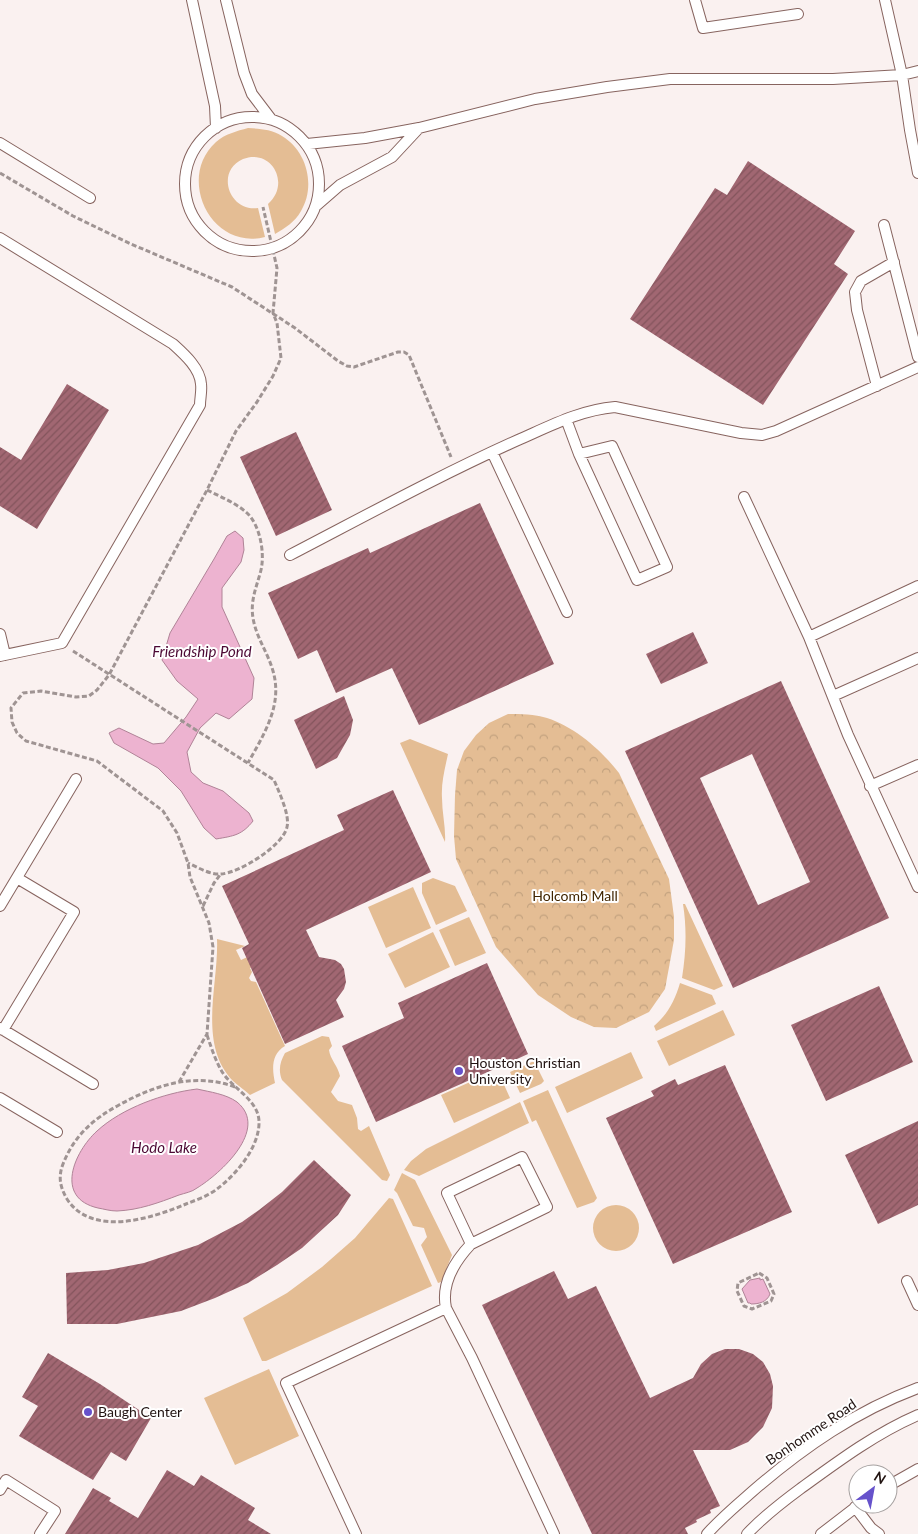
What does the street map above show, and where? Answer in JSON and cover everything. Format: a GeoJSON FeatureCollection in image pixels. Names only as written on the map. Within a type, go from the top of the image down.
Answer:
{"type":"FeatureCollection","features":[{"type":"Feature","properties":{"kind":"lane"},"geometry":{"type":"LineString","coordinates":[[192,0],[215,106],[216,128]]}},
{"type":"Feature","properties":{"kind":"lane"},"geometry":{"type":"LineString","coordinates":[[226,0],[244,73],[252,94],[271,119]]}},
{"type":"Feature","properties":{"kind":"lane"},"geometry":{"type":"LineString","coordinates":[[695,0],[703,28],[798,14]]}},
{"type":"Feature","properties":{"kind":"lane"},"geometry":{"type":"LineString","coordinates":[[885,0],[902,75],[918,173]]}},
{"type":"Feature","properties":{"kind":"lane"},"geometry":{"type":"LineString","coordinates":[[307,144],[365,138],[419,128],[535,99],[661,80],[833,79],[902,75],[918,71]]}},
{"type":"Feature","properties":{"kind":"lane"},"geometry":{"type":"LineString","coordinates":[[247,117],[271,119],[292,130],[307,144],[317,163],[320,184],[317,205],[307,224],[292,239],[273,249],[252,252],[231,249],[212,239],[196,222],[186,200],[185,177],[191,154],[205,136],[224,122],[247,117]]}},
{"type":"Feature","properties":{"kind":"lane"},"geometry":{"type":"LineString","coordinates":[[317,205],[340,185],[392,157],[419,128]]}},
{"type":"Feature","properties":{"kind":"lane"},"geometry":{"type":"LineString","coordinates":[[0,143],[90,198]]}},
{"type":"Feature","properties":{"kind":"lane"},"geometry":{"type":"LineString","coordinates":[[884,225],[918,357]]}},
{"type":"Feature","properties":{"kind":"lane"},"geometry":{"type":"LineString","coordinates":[[0,238],[173,344],[185,354],[195,368],[201,382],[200,405],[62,643],[3,656],[0,634]]}},
{"type":"Feature","properties":{"kind":"lane"},"geometry":{"type":"LineString","coordinates":[[877,386],[855,292],[861,281],[894,262]]}},
{"type":"Feature","properties":{"kind":"lane"},"geometry":{"type":"LineString","coordinates":[[290,555],[492,452],[566,419],[594,409],[615,407],[741,433],[762,435],[776,431],[918,367]]}},
{"type":"Feature","properties":{"kind":"lane"},"geometry":{"type":"LineString","coordinates":[[566,419],[579,454],[637,580],[668,567],[612,446],[579,454]]}},
{"type":"Feature","properties":{"kind":"lane"},"geometry":{"type":"LineString","coordinates":[[492,452],[567,612]]}},
{"type":"Feature","properties":{"kind":"lane"},"geometry":{"type":"LineString","coordinates":[[744,497],[809,637],[870,786],[918,887]]}},
{"type":"Feature","properties":{"kind":"lane"},"geometry":{"type":"LineString","coordinates":[[809,637],[918,586]]}},
{"type":"Feature","properties":{"kind":"lane"},"geometry":{"type":"LineString","coordinates":[[833,696],[918,658]]}},
{"type":"Feature","properties":{"kind":"lane"},"geometry":{"type":"LineString","coordinates":[[870,786],[918,765]]}},
{"type":"Feature","properties":{"kind":"lane"},"geometry":{"type":"LineString","coordinates":[[0,906],[76,779]]}},
{"type":"Feature","properties":{"kind":"lane"},"geometry":{"type":"LineString","coordinates":[[17,878],[74,912],[1,1029],[93,1084]]}},
{"type":"Feature","properties":{"kind":"lane"},"geometry":{"type":"LineString","coordinates":[[0,1098],[57,1132]]}},
{"type":"Feature","properties":{"kind":"lane"},"geometry":{"type":"LineString","coordinates":[[471,1244],[447,1193],[522,1157],[547,1207],[471,1244],[453,1269],[444,1297],[446,1308],[472,1358],[554,1534]]}},
{"type":"Feature","properties":{"kind":"lane"},"geometry":{"type":"LineString","coordinates":[[907,1281],[918,1305]]}},
{"type":"Feature","properties":{"kind":"lane"},"geometry":{"type":"LineString","coordinates":[[356,1534],[286,1383],[446,1308]]}},
{"type":"Feature","properties":{"kind":"lane","name":"Bonhomme Road"},"geometry":{"type":"LineString","coordinates":[[707,1534],[718,1521],[789,1460],[848,1420],[889,1399],[918,1388]]}},
{"type":"Feature","properties":{"kind":"lane"},"geometry":{"type":"LineString","coordinates":[[747,1534],[761,1519],[834,1463],[918,1415]]}},
{"type":"Feature","properties":{"kind":"lane"},"geometry":{"type":"LineString","coordinates":[[898,1480],[918,1469]]}},
{"type":"Feature","properties":{"kind":"lane"},"geometry":{"type":"LineString","coordinates":[[0,1490],[3,1479],[54,1511],[40,1534]]}},
{"type":"Feature","properties":{"kind":"lane"},"geometry":{"type":"LineString","coordinates":[[821,1534],[848,1514]]}},
{"type":"Feature","properties":{"kind":"lane"},"geometry":{"type":"LineString","coordinates":[[863,1514],[871,1528],[879,1534]]}},
{"type":"Feature","properties":{"kind":"path"},"geometry":{"type":"LineString","coordinates":[[0,173],[73,216],[131,244],[232,287],[273,313],[347,366],[354,367],[398,352],[404,352],[408,355],[456,470]]}},
{"type":"Feature","properties":{"kind":"path"},"geometry":{"type":"LineString","coordinates":[[235,1087],[212,1081],[194,1080],[179,1082],[149,1091],[102,1114],[81,1132],[67,1154],[59,1176],[64,1194],[70,1204],[89,1217],[108,1221],[128,1221],[164,1214],[197,1200],[217,1189],[244,1162],[258,1135],[259,1119],[256,1109],[249,1099],[235,1087],[222,1071],[207,1034],[212,947],[209,923],[190,878],[188,863],[177,832],[163,811],[97,761],[26,741],[17,733],[12,722],[11,708],[24,693],[41,691],[76,697],[89,696],[97,690],[109,675],[207,490],[236,430],[273,376],[281,358],[277,323],[273,313],[277,268],[263,207]]}},
{"type":"Feature","properties":{"kind":"path"},"geometry":{"type":"LineString","coordinates":[[207,490],[236,505],[248,514],[256,528],[261,544],[263,559],[252,602],[252,610],[260,641],[273,670],[276,703],[269,726],[248,763]]}},
{"type":"Feature","properties":{"kind":"path"},"geometry":{"type":"LineString","coordinates":[[62,643],[274,780],[288,826],[285,835],[276,846],[258,858],[231,871],[220,874],[200,869],[188,863]]}},
{"type":"Feature","properties":{"kind":"path"},"geometry":{"type":"LineString","coordinates":[[203,907],[208,893],[220,874]]}},
{"type":"Feature","properties":{"kind":"path"},"geometry":{"type":"LineString","coordinates":[[179,1082],[207,1034]]}},
{"type":"Feature","properties":{"kind":"path"},"geometry":{"type":"LineString","coordinates":[[760,1273],[767,1278],[774,1294],[771,1301],[752,1309],[744,1306],[737,1291],[738,1283],[760,1273]]}},
{"type":"Feature","properties":{"kind":"green space"},"geometry":{"type":"Polygon","coordinates":[[[248,128],[274,132],[291,143],[303,160],[308,180],[306,201],[299,215],[293,222],[275,234],[268,204],[275,196],[278,187],[278,178],[275,170],[270,163],[253,157],[243,159],[234,165],[229,172],[229,190],[239,204],[248,208],[258,208],[265,237],[246,238],[229,233],[215,223],[205,208],[200,192],[199,174],[204,157],[220,139],[248,128]]]}},
{"type":"Feature","properties":{"kind":"green space","name":"Holcomb Mall"},"geometry":{"type":"Polygon","coordinates":[[[508,714],[537,716],[557,722],[587,740],[604,756],[619,773],[669,879],[674,917],[674,940],[665,989],[649,1012],[616,1028],[594,1027],[571,1017],[538,995],[496,947],[456,859],[454,836],[457,770],[464,751],[476,735],[489,723],[508,714]]]}},
{"type":"Feature","properties":{"kind":"green space"},"geometry":{"type":"Polygon","coordinates":[[[410,739],[448,754],[442,792],[445,842],[400,743],[410,739]]]}},
{"type":"Feature","properties":{"kind":"green space"},"geometry":{"type":"Polygon","coordinates":[[[433,878],[455,886],[467,911],[436,925],[422,893],[422,883],[433,878]]]}},
{"type":"Feature","properties":{"kind":"green space"},"geometry":{"type":"Polygon","coordinates":[[[413,887],[431,928],[386,948],[368,907],[413,887]]]}},
{"type":"Feature","properties":{"kind":"green space"},"geometry":{"type":"Polygon","coordinates":[[[683,904],[685,904],[723,986],[714,990],[682,978],[686,941],[683,904]]]}},
{"type":"Feature","properties":{"kind":"green space"},"geometry":{"type":"Polygon","coordinates":[[[469,917],[486,953],[455,966],[439,930],[469,917]]]}},
{"type":"Feature","properties":{"kind":"green space"},"geometry":{"type":"Polygon","coordinates":[[[433,932],[450,967],[405,988],[388,954],[433,932]]]}},
{"type":"Feature","properties":{"kind":"green space"},"geometry":{"type":"Polygon","coordinates":[[[217,939],[245,946],[236,950],[241,960],[281,941],[285,952],[250,968],[252,972],[249,978],[251,981],[256,982],[285,1046],[280,1049],[275,1058],[273,1072],[275,1083],[250,1095],[233,1081],[222,1066],[216,1050],[212,1013],[217,939]]]}},
{"type":"Feature","properties":{"kind":"green space"},"geometry":{"type":"Polygon","coordinates":[[[680,983],[712,995],[716,1004],[656,1031],[654,1026],[670,1006],[680,983]]]}},
{"type":"Feature","properties":{"kind":"green space"},"geometry":{"type":"Polygon","coordinates":[[[723,1010],[735,1035],[669,1066],[657,1041],[723,1010]]]}},
{"type":"Feature","properties":{"kind":"green space"},"geometry":{"type":"Polygon","coordinates":[[[322,1036],[329,1037],[332,1046],[329,1050],[340,1076],[331,1092],[338,1101],[352,1105],[357,1118],[358,1129],[361,1131],[369,1126],[390,1175],[387,1181],[382,1180],[282,1080],[280,1066],[285,1053],[322,1036]]]}},
{"type":"Feature","properties":{"kind":"green space"},"geometry":{"type":"Polygon","coordinates":[[[631,1052],[643,1078],[567,1113],[555,1087],[631,1052]]]}},
{"type":"Feature","properties":{"kind":"green space"},"geometry":{"type":"Polygon","coordinates":[[[534,1061],[544,1081],[520,1093],[510,1072],[534,1061]]]}},
{"type":"Feature","properties":{"kind":"green space"},"geometry":{"type":"Polygon","coordinates":[[[479,1078],[483,1086],[501,1078],[510,1098],[454,1123],[441,1095],[479,1078]]]}},
{"type":"Feature","properties":{"kind":"green space"},"geometry":{"type":"Polygon","coordinates":[[[548,1090],[597,1198],[594,1202],[577,1208],[536,1120],[532,1122],[523,1101],[548,1090]]]}},
{"type":"Feature","properties":{"kind":"green space"},"geometry":{"type":"Polygon","coordinates":[[[520,1102],[529,1123],[419,1176],[404,1170],[411,1161],[426,1149],[520,1102]]]}},
{"type":"Feature","properties":{"kind":"green space"},"geometry":{"type":"Polygon","coordinates":[[[402,1173],[415,1180],[452,1255],[441,1282],[438,1283],[421,1245],[427,1237],[424,1228],[413,1226],[394,1190],[402,1173]]]}},
{"type":"Feature","properties":{"kind":"green space"},"geometry":{"type":"Polygon","coordinates":[[[389,1198],[393,1199],[432,1286],[266,1361],[262,1361],[243,1318],[287,1293],[322,1267],[355,1238],[389,1198]]]}},
{"type":"Feature","properties":{"kind":"green space"},"geometry":{"type":"Polygon","coordinates":[[[616,1205],[629,1209],[635,1215],[639,1228],[635,1241],[629,1247],[616,1251],[603,1247],[597,1241],[593,1228],[597,1215],[603,1209],[616,1205]]]}},
{"type":"Feature","properties":{"kind":"green space"},"geometry":{"type":"Polygon","coordinates":[[[269,1369],[299,1436],[235,1465],[204,1398],[269,1369]]]}},
{"type":"Feature","properties":{"kind":"water","name":"Friendship Pond"},"geometry":{"type":"Polygon","coordinates":[[[235,531],[243,538],[244,550],[241,562],[222,588],[222,607],[254,678],[252,699],[229,719],[216,713],[200,728],[187,752],[191,772],[203,783],[223,791],[249,813],[253,821],[237,834],[216,839],[204,828],[181,791],[158,768],[114,743],[109,733],[119,728],[153,744],[164,743],[186,717],[198,699],[177,681],[162,660],[170,633],[227,536],[235,531]]]}},
{"type":"Feature","properties":{"kind":"water","name":"Hodo Lake"},"geometry":{"type":"Polygon","coordinates":[[[197,1089],[233,1099],[246,1113],[248,1125],[245,1137],[238,1150],[218,1172],[193,1190],[141,1208],[114,1211],[98,1208],[84,1203],[76,1195],[72,1185],[72,1174],[81,1150],[97,1131],[119,1115],[144,1103],[171,1094],[197,1089]]]}},
{"type":"Feature","properties":{"kind":"water"},"geometry":{"type":"Polygon","coordinates":[[[760,1278],[760,1280],[763,1279],[770,1294],[762,1302],[748,1303],[742,1289],[750,1280],[760,1278]]]}},
{"type":"Feature","properties":{"kind":"building"},"geometry":{"type":"Polygon","coordinates":[[[748,161],[855,231],[834,264],[848,274],[763,405],[630,319],[715,188],[727,195],[748,161]]]}},
{"type":"Feature","properties":{"kind":"building"},"geometry":{"type":"Polygon","coordinates":[[[67,384],[109,410],[37,529],[0,506],[0,447],[21,460],[67,384]]]}},
{"type":"Feature","properties":{"kind":"building"},"geometry":{"type":"Polygon","coordinates":[[[296,432],[332,510],[276,536],[240,457],[296,432]]]}},
{"type":"Feature","properties":{"kind":"building"},"geometry":{"type":"Polygon","coordinates":[[[480,503],[554,664],[419,725],[392,668],[336,693],[317,650],[298,659],[268,593],[368,548],[370,553],[480,503]]]}},
{"type":"Feature","properties":{"kind":"building"},"geometry":{"type":"Polygon","coordinates":[[[693,632],[708,663],[661,684],[646,654],[693,632]]]}},
{"type":"Feature","properties":{"kind":"building"},"geometry":{"type":"Polygon","coordinates":[[[781,681],[889,918],[733,988],[625,751],[781,681]],[[752,754],[700,778],[758,905],[810,882],[752,754]]]}},
{"type":"Feature","properties":{"kind":"building"},"geometry":{"type":"Polygon","coordinates":[[[344,696],[353,720],[350,735],[337,758],[316,769],[294,720],[344,696]]]}},
{"type":"Feature","properties":{"kind":"building"},"geometry":{"type":"Polygon","coordinates":[[[393,790],[431,872],[306,930],[319,957],[335,960],[344,969],[346,982],[344,989],[336,1000],[344,1017],[285,1044],[242,948],[249,944],[222,886],[344,830],[337,815],[393,790]]]}},
{"type":"Feature","properties":{"kind":"building"},"geometry":{"type":"Polygon","coordinates":[[[487,963],[528,1054],[376,1122],[342,1046],[404,1018],[398,1003],[487,963]]]}},
{"type":"Feature","properties":{"kind":"building"},"geometry":{"type":"Polygon","coordinates":[[[879,986],[913,1062],[826,1101],[791,1025],[879,986]]]}},
{"type":"Feature","properties":{"kind":"building"},"geometry":{"type":"Polygon","coordinates":[[[725,1065],[792,1212],[673,1264],[606,1118],[654,1096],[651,1091],[675,1079],[678,1085],[725,1065]]]}},
{"type":"Feature","properties":{"kind":"building"},"geometry":{"type":"Polygon","coordinates":[[[918,1121],[918,1205],[878,1224],[845,1155],[918,1121]]]}},
{"type":"Feature","properties":{"kind":"building"},"geometry":{"type":"Polygon","coordinates":[[[314,1160],[351,1195],[338,1215],[302,1248],[277,1265],[248,1283],[181,1311],[117,1324],[67,1324],[66,1273],[108,1270],[144,1263],[198,1245],[242,1222],[259,1210],[282,1192],[314,1160]]]}},
{"type":"Feature","properties":{"kind":"building"},"geometry":{"type":"Polygon","coordinates":[[[554,1271],[568,1299],[596,1286],[650,1398],[693,1378],[701,1364],[712,1354],[725,1349],[739,1349],[753,1354],[763,1362],[770,1374],[773,1386],[772,1408],[763,1427],[748,1442],[730,1450],[693,1450],[720,1506],[710,1510],[711,1513],[685,1528],[688,1534],[592,1534],[482,1305],[554,1271]]]}},
{"type":"Feature","properties":{"kind":"building","name":"Baugh Center"},"geometry":{"type":"Polygon","coordinates":[[[48,1353],[100,1384],[151,1418],[126,1461],[111,1452],[93,1480],[19,1436],[38,1406],[22,1397],[48,1353]]]}},
{"type":"Feature","properties":{"kind":"building"},"geometry":{"type":"Polygon","coordinates":[[[167,1470],[194,1486],[201,1475],[255,1508],[248,1520],[271,1534],[65,1534],[93,1488],[111,1498],[109,1501],[138,1518],[167,1470]]]}},
{"type":"Feature","properties":{"kind":"place","name":"Houston Christian University"},"geometry":{"type":"Point","coordinates":[459,1071]}},
{"type":"Feature","properties":{"kind":"place","name":"Baugh Center"},"geometry":{"type":"Point","coordinates":[88,1412]}}]}
